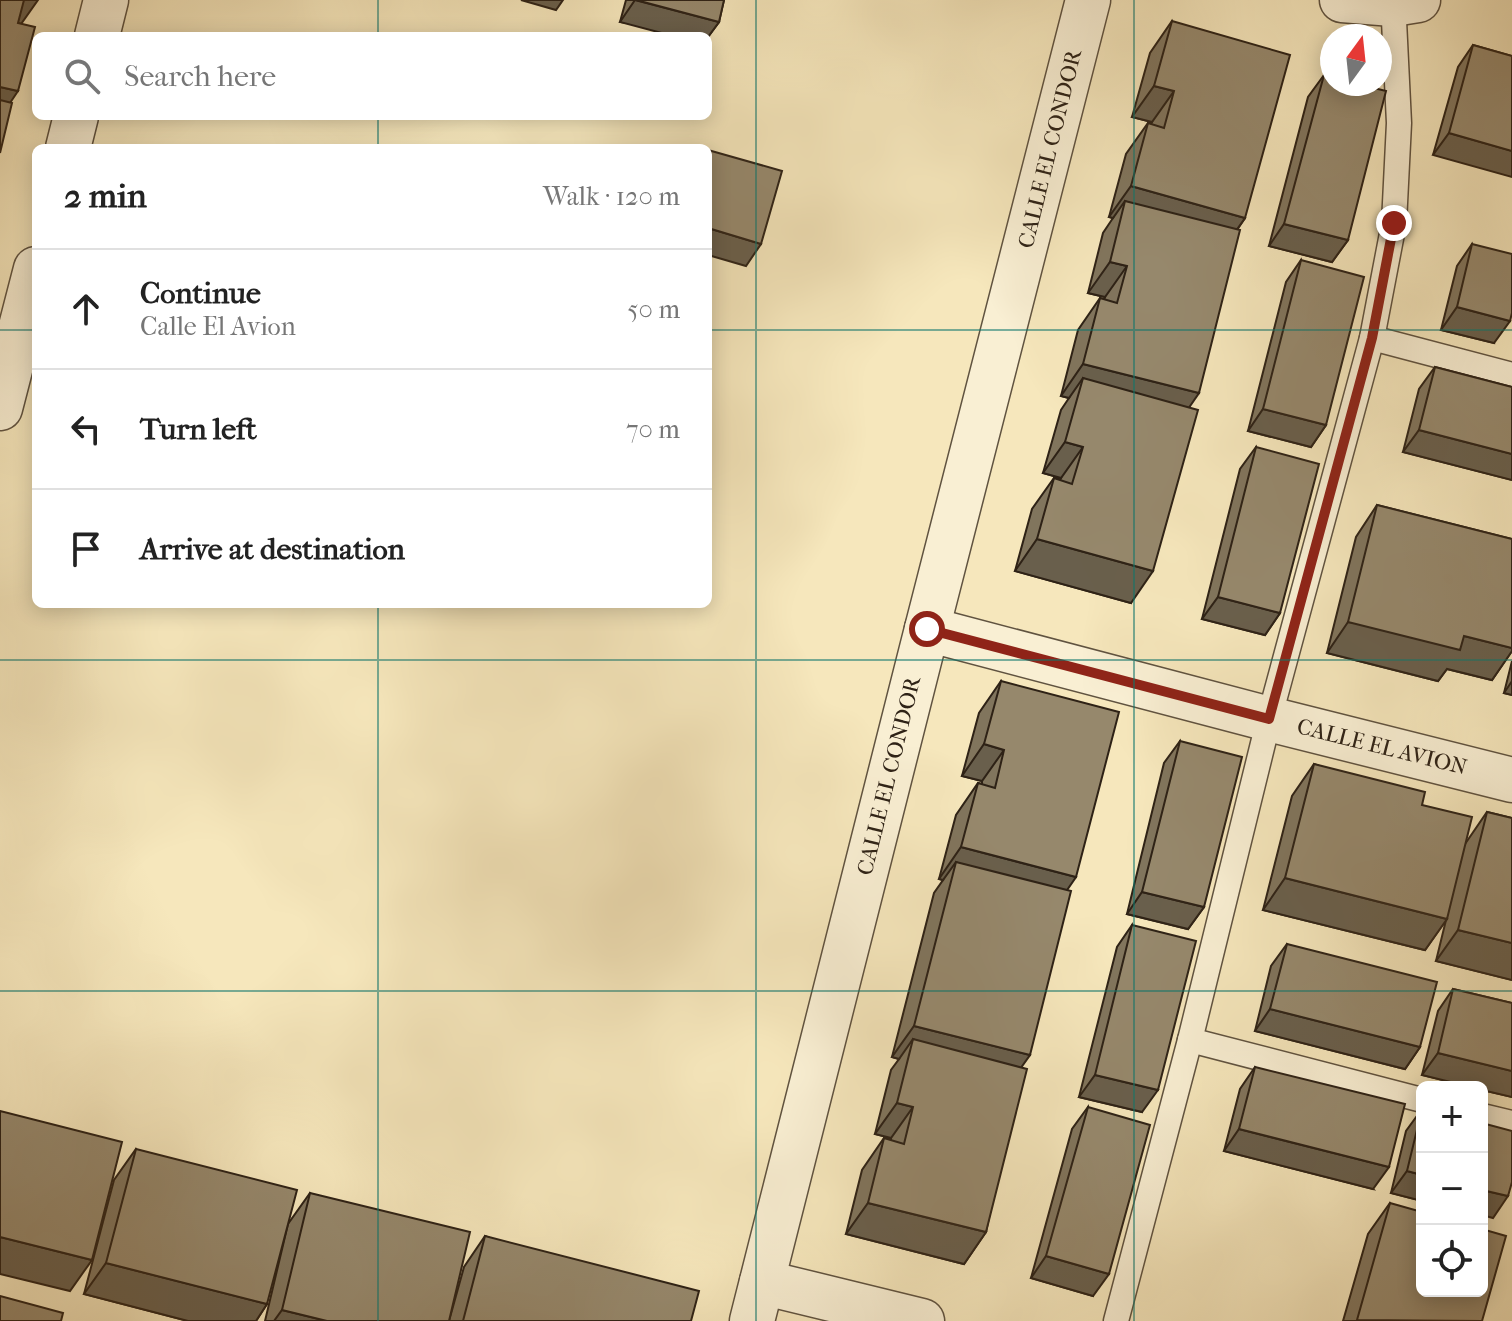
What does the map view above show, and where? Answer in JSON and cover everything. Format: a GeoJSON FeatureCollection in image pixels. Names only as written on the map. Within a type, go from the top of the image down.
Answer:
{"type":"FeatureCollection","features":[{"type":"Feature","properties":{"kind":"street"},"geometry":{"type":"LineString","coordinates":[[98,32],[106,0]]}},
{"type":"Feature","properties":{"kind":"street","name":"CALLE EL CONDOR"},"geometry":{"type":"LineString","coordinates":[[757,1302],[1088,0]]}},
{"type":"Feature","properties":{"kind":"street"},"geometry":{"type":"LineString","coordinates":[[1342,0],[1401,1]]}},
{"type":"Feature","properties":{"kind":"street"},"geometry":{"type":"LineString","coordinates":[[69,144],[75,120]]}},
{"type":"Feature","properties":{"kind":"street"},"geometry":{"type":"LineString","coordinates":[[1,397],[32,284]]}},
{"type":"Feature","properties":{"kind":"street","name":"CALLE EL AVION"},"geometry":{"type":"LineString","coordinates":[[927,629],[1512,780]]}},
{"type":"Feature","properties":{"kind":"street"},"geometry":{"type":"LineString","coordinates":[[757,1302],[922,1321]]}},
{"type":"Feature","properties":{"kind":"lane"},"geometry":{"type":"LineString","coordinates":[[1116,1321],[1190,1040],[1269,719],[1372,338],[1394,223],[1401,1]]}},
{"type":"Feature","properties":{"kind":"lane"},"geometry":{"type":"LineString","coordinates":[[1372,338],[1512,375]]}},
{"type":"Feature","properties":{"kind":"lane"},"geometry":{"type":"LineString","coordinates":[[1190,1040],[1416,1098]]}},
{"type":"Feature","properties":{"kind":"lane"},"geometry":{"type":"LineString","coordinates":[[1488,1117],[1512,1123]]}},
{"type":"Feature","properties":{"kind":"building"},"geometry":{"type":"Polygon","coordinates":[[[0,0],[24,0],[18,23],[35,27],[18,91],[0,87],[0,0]]]}},
{"type":"Feature","properties":{"kind":"building"},"geometry":{"type":"Polygon","coordinates":[[[636,0],[724,0],[719,22],[636,0]]]}},
{"type":"Feature","properties":{"kind":"building"},"geometry":{"type":"Polygon","coordinates":[[[1172,21],[1290,55],[1245,218],[1131,186],[1148,123],[1164,128],[1174,91],[1154,86],[1172,21]]]}},
{"type":"Feature","properties":{"kind":"building"},"geometry":{"type":"Polygon","coordinates":[[[1473,45],[1512,56],[1512,151],[1449,133],[1473,45]]]}},
{"type":"Feature","properties":{"kind":"building"},"geometry":{"type":"Polygon","coordinates":[[[1320,90],[1320,96],[1385,96],[1348,240],[1284,224],[1320,90]]]}},
{"type":"Feature","properties":{"kind":"building"},"geometry":{"type":"Polygon","coordinates":[[[0,100],[12,103],[0,153],[0,100]]]}},
{"type":"Feature","properties":{"kind":"building"},"geometry":{"type":"Polygon","coordinates":[[[712,151],[782,171],[761,244],[712,229],[712,151]]]}},
{"type":"Feature","properties":{"kind":"building"},"geometry":{"type":"Polygon","coordinates":[[[1125,201],[1240,230],[1199,393],[1083,364],[1100,298],[1117,303],[1127,266],[1110,262],[1125,201]]]}},
{"type":"Feature","properties":{"kind":"building"},"geometry":{"type":"Polygon","coordinates":[[[1472,244],[1512,254],[1510,321],[1457,307],[1472,244]]]}},
{"type":"Feature","properties":{"kind":"building"},"geometry":{"type":"Polygon","coordinates":[[[1301,260],[1364,277],[1326,425],[1263,409],[1301,260]]]}},
{"type":"Feature","properties":{"kind":"building"},"geometry":{"type":"Polygon","coordinates":[[[1435,367],[1512,387],[1512,454],[1419,430],[1435,367]]]}},
{"type":"Feature","properties":{"kind":"building"},"geometry":{"type":"Polygon","coordinates":[[[1083,378],[1198,410],[1153,571],[1037,539],[1054,478],[1072,484],[1083,447],[1065,442],[1083,378]]]}},
{"type":"Feature","properties":{"kind":"building"},"geometry":{"type":"Polygon","coordinates":[[[1256,447],[1319,464],[1280,613],[1218,597],[1256,447]]]}},
{"type":"Feature","properties":{"kind":"building"},"geometry":{"type":"Polygon","coordinates":[[[1377,505],[1512,539],[1512,648],[1464,636],[1460,650],[1348,622],[1377,505]]]}},
{"type":"Feature","properties":{"kind":"building"},"geometry":{"type":"Polygon","coordinates":[[[1001,681],[1119,712],[1076,877],[961,847],[978,783],[995,788],[1004,750],[984,744],[1001,681]]]}},
{"type":"Feature","properties":{"kind":"building"},"geometry":{"type":"Polygon","coordinates":[[[1180,741],[1242,757],[1204,907],[1142,892],[1180,741]]]}},
{"type":"Feature","properties":{"kind":"building"},"geometry":{"type":"Polygon","coordinates":[[[1314,764],[1425,792],[1422,805],[1472,817],[1447,919],[1285,878],[1314,764]]]}},
{"type":"Feature","properties":{"kind":"building"},"geometry":{"type":"Polygon","coordinates":[[[1487,812],[1512,818],[1512,943],[1458,930],[1487,812]]]}},
{"type":"Feature","properties":{"kind":"building"},"geometry":{"type":"Polygon","coordinates":[[[956,862],[1071,891],[1030,1055],[914,1026],[956,862]]]}},
{"type":"Feature","properties":{"kind":"building"},"geometry":{"type":"Polygon","coordinates":[[[1132,925],[1196,941],[1158,1090],[1095,1075],[1132,925]]]}},
{"type":"Feature","properties":{"kind":"building"},"geometry":{"type":"Polygon","coordinates":[[[1287,944],[1437,982],[1420,1047],[1270,1009],[1287,944]]]}},
{"type":"Feature","properties":{"kind":"building"},"geometry":{"type":"Polygon","coordinates":[[[1453,989],[1512,1003],[1512,1071],[1438,1053],[1453,989]]]}},
{"type":"Feature","properties":{"kind":"building"},"geometry":{"type":"Polygon","coordinates":[[[913,1039],[1027,1069],[986,1232],[868,1203],[884,1138],[904,1144],[913,1107],[897,1103],[913,1039]]]}},
{"type":"Feature","properties":{"kind":"building"},"geometry":{"type":"Polygon","coordinates":[[[1255,1067],[1405,1104],[1389,1167],[1239,1129],[1255,1067]]]}},
{"type":"Feature","properties":{"kind":"building"},"geometry":{"type":"Polygon","coordinates":[[[1088,1107],[1150,1125],[1109,1274],[1046,1256],[1088,1107]]]}},
{"type":"Feature","properties":{"kind":"building"},"geometry":{"type":"Polygon","coordinates":[[[0,1111],[122,1142],[92,1260],[0,1237],[0,1111]]]}},
{"type":"Feature","properties":{"kind":"building"},"geometry":{"type":"Polygon","coordinates":[[[1488,1125],[1512,1131],[1512,1182],[1508,1196],[1488,1191],[1488,1125]]]}},
{"type":"Feature","properties":{"kind":"building"},"geometry":{"type":"Polygon","coordinates":[[[1416,1134],[1416,1173],[1407,1171],[1416,1134]]]}},
{"type":"Feature","properties":{"kind":"building"},"geometry":{"type":"Polygon","coordinates":[[[136,1149],[297,1190],[267,1304],[106,1263],[136,1149]]]}},
{"type":"Feature","properties":{"kind":"building"},"geometry":{"type":"Polygon","coordinates":[[[310,1193],[470,1232],[449,1321],[327,1321],[282,1310],[310,1193]]]}},
{"type":"Feature","properties":{"kind":"building"},"geometry":{"type":"Polygon","coordinates":[[[1390,1203],[1416,1210],[1416,1297],[1488,1297],[1488,1231],[1506,1236],[1482,1321],[1357,1320],[1390,1203]]]}},
{"type":"Feature","properties":{"kind":"building"},"geometry":{"type":"Polygon","coordinates":[[[485,1236],[699,1291],[691,1321],[463,1321],[485,1236]]]}},
{"type":"Feature","properties":{"kind":"building"},"geometry":{"type":"Polygon","coordinates":[[[0,1296],[63,1313],[61,1321],[0,1321],[0,1296]]]}},
{"type":"Feature","properties":{"kind":"route"},"geometry":{"type":"LineString","coordinates":[[927,629],[1269,719],[1372,338],[1394,223]]}}]}
